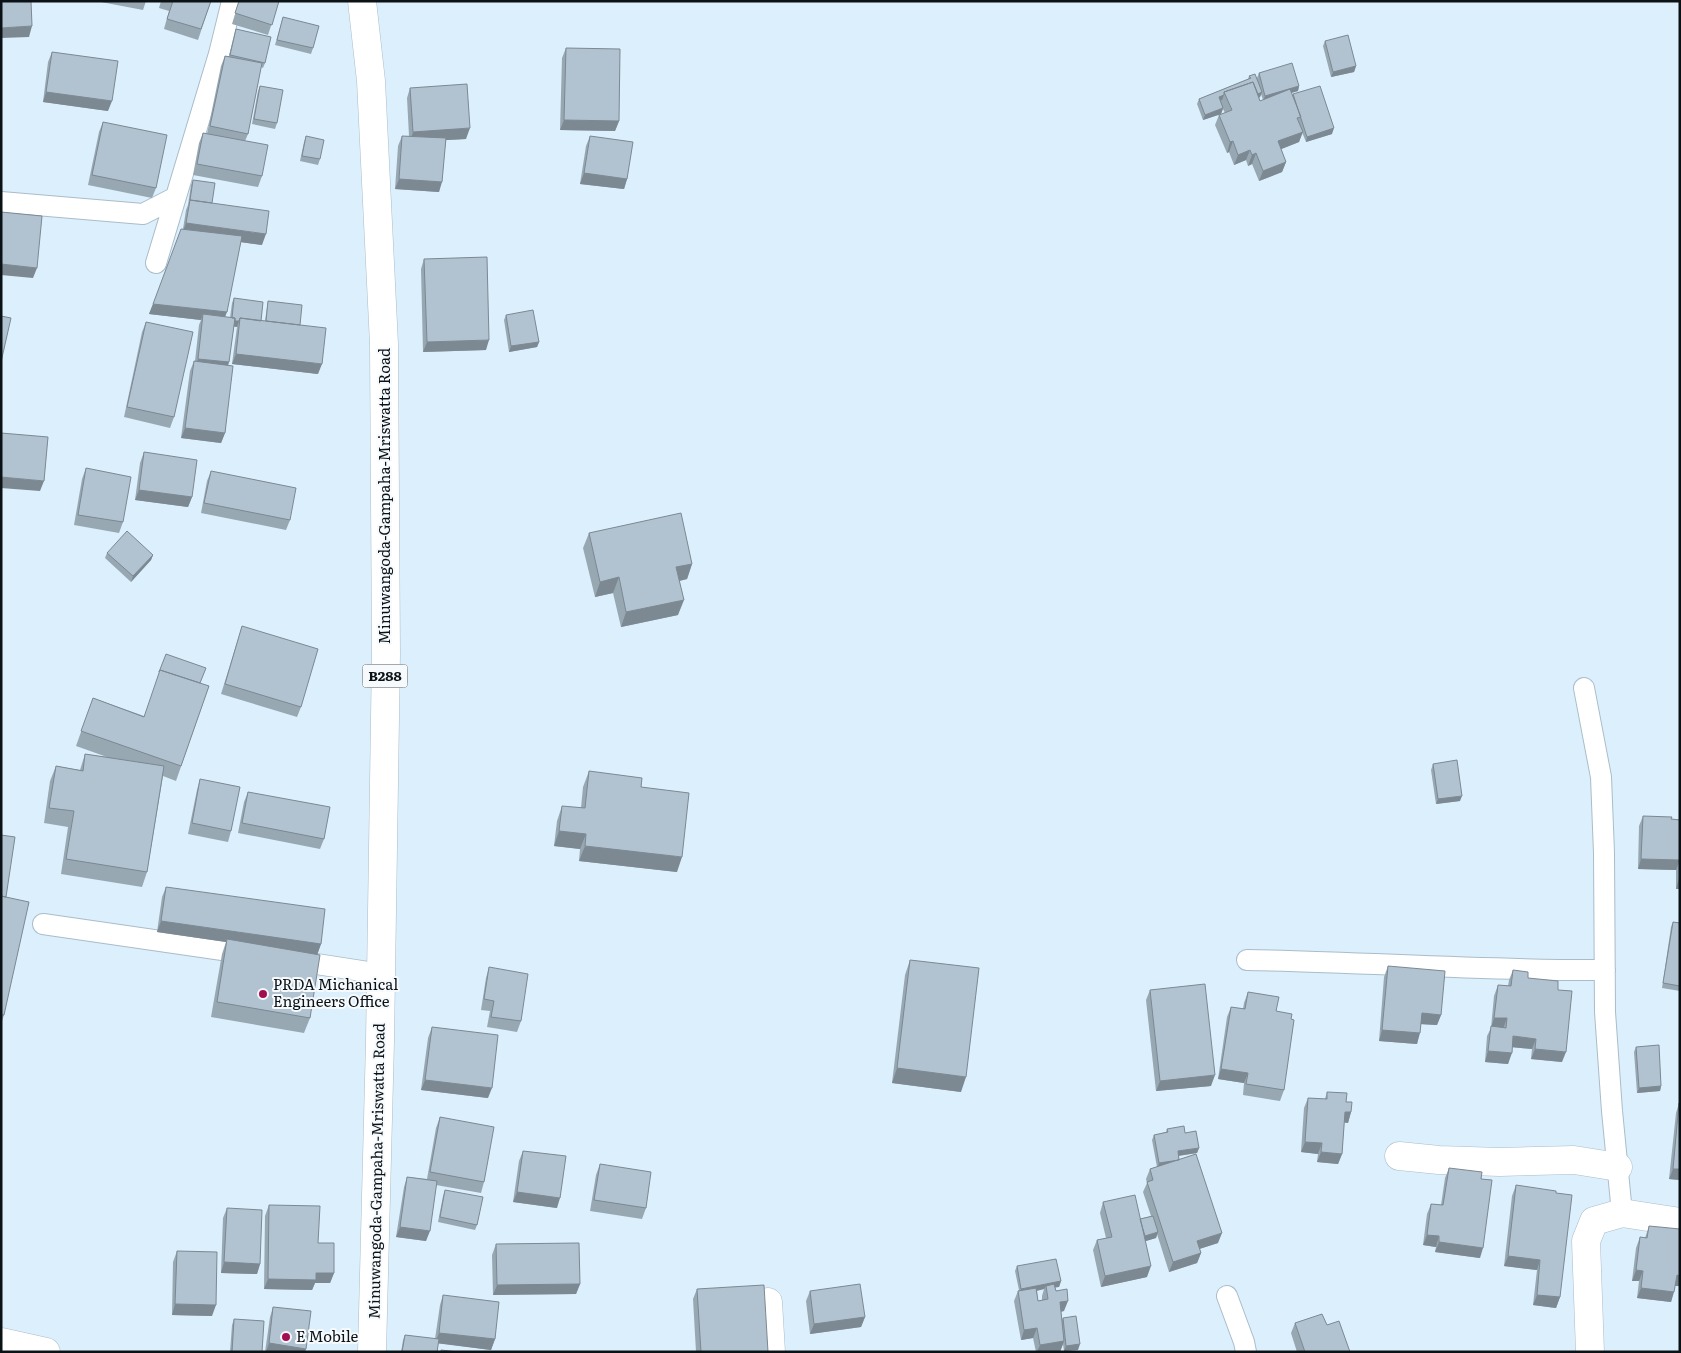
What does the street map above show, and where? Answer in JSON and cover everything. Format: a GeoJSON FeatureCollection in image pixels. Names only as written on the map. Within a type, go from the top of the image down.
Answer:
{"type":"FeatureCollection","features":[{"type":"Feature","properties":{"kind":"main road","name":"Minuwangoda-Gampaha-Mriswatta Road"},"geometry":{"type":"LineString","coordinates":[[362,1],[371,81],[384,344],[386,654],[372,1352]]}},
{"type":"Feature","properties":{"kind":"main road"},"geometry":{"type":"LineString","coordinates":[[1399,1156],[1439,1160],[1500,1162],[1574,1160],[1618,1167]]}},
{"type":"Feature","properties":{"kind":"main road"},"geometry":{"type":"LineString","coordinates":[[1590,1352],[1586,1241],[1594,1221],[1622,1213],[1680,1222]]}},
{"type":"Feature","properties":{"kind":"main road"},"geometry":{"type":"LineString","coordinates":[[768,1302],[771,1352]]}},
{"type":"Feature","properties":{"kind":"main road"},"geometry":{"type":"LineString","coordinates":[[1,1342],[46,1352]]}},
{"type":"Feature","properties":{"kind":"lane"},"geometry":{"type":"LineString","coordinates":[[156,263],[216,63],[232,1]]}},
{"type":"Feature","properties":{"kind":"lane"},"geometry":{"type":"LineString","coordinates":[[1,202],[143,214],[176,197]]}},
{"type":"Feature","properties":{"kind":"lane"},"geometry":{"type":"LineString","coordinates":[[1584,688],[1601,777],[1606,1022],[1622,1213]]}},
{"type":"Feature","properties":{"kind":"lane"},"geometry":{"type":"LineString","coordinates":[[43,924],[381,974]]}},
{"type":"Feature","properties":{"kind":"lane"},"geometry":{"type":"LineString","coordinates":[[1247,960],[1532,970],[1605,970]]}},
{"type":"Feature","properties":{"kind":"lane"},"geometry":{"type":"LineString","coordinates":[[1227,1296],[1246,1352]]}},
{"type":"Feature","properties":{"kind":"building"},"geometry":{"type":"Polygon","coordinates":[[[1,1],[31,1],[32,26],[1,28],[1,1]]]}},
{"type":"Feature","properties":{"kind":"building"},"geometry":{"type":"Polygon","coordinates":[[[173,1],[211,1],[201,29],[167,19],[173,1]]]}},
{"type":"Feature","properties":{"kind":"building"},"geometry":{"type":"Polygon","coordinates":[[[239,1],[279,1],[272,25],[235,13],[239,1]]]}},
{"type":"Feature","properties":{"kind":"building"},"geometry":{"type":"Polygon","coordinates":[[[283,17],[319,26],[313,48],[277,40],[283,17]]]}},
{"type":"Feature","properties":{"kind":"building"},"geometry":{"type":"Polygon","coordinates":[[[236,29],[271,37],[265,63],[230,55],[236,29]]]}},
{"type":"Feature","properties":{"kind":"building"},"geometry":{"type":"Polygon","coordinates":[[[1348,35],[1356,66],[1333,72],[1325,41],[1348,35]]]}},
{"type":"Feature","properties":{"kind":"building"},"geometry":{"type":"Polygon","coordinates":[[[566,48],[620,49],[619,121],[564,120],[566,48]]]}},
{"type":"Feature","properties":{"kind":"building"},"geometry":{"type":"Polygon","coordinates":[[[52,52],[118,61],[112,101],[46,92],[52,52]]]}},
{"type":"Feature","properties":{"kind":"building"},"geometry":{"type":"Polygon","coordinates":[[[225,56],[262,63],[248,134],[210,126],[225,56]]]}},
{"type":"Feature","properties":{"kind":"building"},"geometry":{"type":"Polygon","coordinates":[[[1292,63],[1299,86],[1265,96],[1259,73],[1292,63]]]}},
{"type":"Feature","properties":{"kind":"building"},"geometry":{"type":"Polygon","coordinates":[[[1255,74],[1262,92],[1258,94],[1253,82],[1224,92],[1224,95],[1219,97],[1223,108],[1205,115],[1199,99],[1251,78],[1249,76],[1255,74]]]}},
{"type":"Feature","properties":{"kind":"building"},"geometry":{"type":"Polygon","coordinates":[[[1253,82],[1260,101],[1290,89],[1301,117],[1297,118],[1303,132],[1278,141],[1286,162],[1263,171],[1256,153],[1252,155],[1250,150],[1238,155],[1233,141],[1230,142],[1219,115],[1232,110],[1224,92],[1253,82]]]}},
{"type":"Feature","properties":{"kind":"building"},"geometry":{"type":"Polygon","coordinates":[[[467,84],[470,128],[413,132],[410,88],[467,84]]]}},
{"type":"Feature","properties":{"kind":"building"},"geometry":{"type":"Polygon","coordinates":[[[260,86],[283,90],[277,123],[254,119],[260,86]]]}},
{"type":"Feature","properties":{"kind":"building"},"geometry":{"type":"Polygon","coordinates":[[[1320,86],[1334,128],[1307,137],[1293,94],[1320,86]]]}},
{"type":"Feature","properties":{"kind":"building"},"geometry":{"type":"Polygon","coordinates":[[[103,122],[167,135],[156,188],[92,175],[103,122]]]}},
{"type":"Feature","properties":{"kind":"building"},"geometry":{"type":"Polygon","coordinates":[[[203,133],[268,145],[262,176],[197,164],[203,133]]]}},
{"type":"Feature","properties":{"kind":"building"},"geometry":{"type":"Polygon","coordinates":[[[306,136],[324,140],[320,159],[302,156],[306,136]]]}},
{"type":"Feature","properties":{"kind":"building"},"geometry":{"type":"Polygon","coordinates":[[[402,136],[446,138],[442,182],[399,179],[402,136]]]}},
{"type":"Feature","properties":{"kind":"building"},"geometry":{"type":"Polygon","coordinates":[[[590,136],[633,142],[627,179],[584,173],[590,136]]]}},
{"type":"Feature","properties":{"kind":"building"},"geometry":{"type":"Polygon","coordinates":[[[193,180],[215,183],[212,203],[190,200],[193,180]]]}},
{"type":"Feature","properties":{"kind":"building"},"geometry":{"type":"Polygon","coordinates":[[[190,200],[269,211],[266,234],[186,223],[190,200]]]}},
{"type":"Feature","properties":{"kind":"building"},"geometry":{"type":"Polygon","coordinates":[[[1,212],[42,216],[37,268],[1,264],[1,212]]]}},
{"type":"Feature","properties":{"kind":"building"},"geometry":{"type":"Polygon","coordinates":[[[181,229],[242,236],[227,312],[153,304],[181,229]]]}},
{"type":"Feature","properties":{"kind":"building"},"geometry":{"type":"Polygon","coordinates":[[[487,257],[489,340],[427,342],[424,259],[487,257]]]}},
{"type":"Feature","properties":{"kind":"building"},"geometry":{"type":"Polygon","coordinates":[[[234,298],[263,302],[261,321],[240,318],[239,321],[235,321],[235,318],[232,318],[234,298]]]}},
{"type":"Feature","properties":{"kind":"building"},"geometry":{"type":"Polygon","coordinates":[[[268,301],[302,305],[300,325],[266,321],[268,301]]]}},
{"type":"Feature","properties":{"kind":"building"},"geometry":{"type":"Polygon","coordinates":[[[533,310],[539,342],[511,346],[506,315],[533,310]]]}},
{"type":"Feature","properties":{"kind":"building"},"geometry":{"type":"Polygon","coordinates":[[[203,314],[235,318],[229,362],[198,359],[203,314]]]}},
{"type":"Feature","properties":{"kind":"building"},"geometry":{"type":"Polygon","coordinates":[[[1,316],[11,318],[1,362],[1,316]]]}},
{"type":"Feature","properties":{"kind":"building"},"geometry":{"type":"Polygon","coordinates":[[[240,318],[326,328],[322,364],[236,354],[240,318]]]}},
{"type":"Feature","properties":{"kind":"building"},"geometry":{"type":"Polygon","coordinates":[[[146,322],[193,332],[174,417],[127,407],[146,322]]]}},
{"type":"Feature","properties":{"kind":"building"},"geometry":{"type":"Polygon","coordinates":[[[194,361],[233,366],[225,433],[185,428],[194,361]]]}},
{"type":"Feature","properties":{"kind":"building"},"geometry":{"type":"Polygon","coordinates":[[[1,433],[48,437],[44,481],[1,477],[1,433]]]}},
{"type":"Feature","properties":{"kind":"building"},"geometry":{"type":"Polygon","coordinates":[[[144,452],[197,460],[192,497],[139,490],[144,452]]]}},
{"type":"Feature","properties":{"kind":"building"},"geometry":{"type":"Polygon","coordinates":[[[86,468],[131,477],[123,522],[78,515],[86,468]]]}},
{"type":"Feature","properties":{"kind":"building"},"geometry":{"type":"Polygon","coordinates":[[[211,471],[296,488],[290,520],[204,503],[211,471]]]}},
{"type":"Feature","properties":{"kind":"building"},"geometry":{"type":"Polygon","coordinates":[[[681,513],[692,564],[676,567],[684,600],[626,612],[619,577],[600,582],[589,533],[681,513]]]}},
{"type":"Feature","properties":{"kind":"building"},"geometry":{"type":"Polygon","coordinates":[[[127,531],[153,555],[133,576],[107,553],[127,531]]]}},
{"type":"Feature","properties":{"kind":"building"},"geometry":{"type":"Polygon","coordinates":[[[242,626],[318,649],[301,707],[225,684],[242,626]]]}},
{"type":"Feature","properties":{"kind":"building"},"geometry":{"type":"Polygon","coordinates":[[[166,654],[206,668],[200,683],[160,670],[159,672],[166,654]]]}},
{"type":"Feature","properties":{"kind":"building"},"geometry":{"type":"Polygon","coordinates":[[[160,670],[209,686],[181,766],[81,731],[93,698],[144,717],[160,670]]]}},
{"type":"Feature","properties":{"kind":"building"},"geometry":{"type":"Polygon","coordinates":[[[85,754],[164,766],[147,872],[66,859],[74,811],[49,808],[56,766],[83,771],[85,754]]]}},
{"type":"Feature","properties":{"kind":"building"},"geometry":{"type":"Polygon","coordinates":[[[1457,760],[1462,796],[1438,799],[1433,764],[1457,760]]]}},
{"type":"Feature","properties":{"kind":"building"},"geometry":{"type":"Polygon","coordinates":[[[589,771],[642,778],[641,787],[689,793],[682,857],[585,846],[586,834],[559,831],[562,806],[585,808],[589,771]]]}},
{"type":"Feature","properties":{"kind":"building"},"geometry":{"type":"Polygon","coordinates":[[[200,779],[240,787],[231,831],[192,823],[200,779]]]}},
{"type":"Feature","properties":{"kind":"building"},"geometry":{"type":"Polygon","coordinates":[[[248,792],[330,807],[324,839],[242,823],[248,792]]]}},
{"type":"Feature","properties":{"kind":"building"},"geometry":{"type":"Polygon","coordinates":[[[1643,816],[1672,817],[1671,819],[1680,820],[1680,860],[1641,859],[1643,816]]]}},
{"type":"Feature","properties":{"kind":"building"},"geometry":{"type":"Polygon","coordinates":[[[1,835],[15,837],[6,897],[1,896],[1,835]]]}},
{"type":"Feature","properties":{"kind":"building"},"geometry":{"type":"Polygon","coordinates":[[[166,887],[325,909],[321,944],[161,921],[166,887]]]}},
{"type":"Feature","properties":{"kind":"building"},"geometry":{"type":"Polygon","coordinates":[[[1,896],[29,902],[4,1015],[1,1015],[1,896]]]}},
{"type":"Feature","properties":{"kind":"building"},"geometry":{"type":"Polygon","coordinates":[[[1673,922],[1680,923],[1680,986],[1663,983],[1673,922]]]}},
{"type":"Feature","properties":{"kind":"building","name":"PRDA Michanical Engineers Office"},"geometry":{"type":"Polygon","coordinates":[[[227,939],[320,955],[310,1018],[217,1002],[227,939]]]}},
{"type":"Feature","properties":{"kind":"building"},"geometry":{"type":"Polygon","coordinates":[[[910,960],[979,968],[966,1077],[897,1068],[910,960]]]}},
{"type":"Feature","properties":{"kind":"building"},"geometry":{"type":"Polygon","coordinates":[[[1388,966],[1445,971],[1441,1015],[1422,1013],[1420,1033],[1382,1030],[1388,966]]]}},
{"type":"Feature","properties":{"kind":"building"},"geometry":{"type":"Polygon","coordinates":[[[489,967],[528,974],[521,1021],[491,1017],[494,1001],[484,999],[489,967]]]}},
{"type":"Feature","properties":{"kind":"building"},"geometry":{"type":"Polygon","coordinates":[[[1513,970],[1528,972],[1528,978],[1558,981],[1558,990],[1572,991],[1566,1052],[1535,1049],[1536,1039],[1513,1036],[1512,1053],[1488,1051],[1491,1026],[1506,1028],[1507,1018],[1494,1018],[1498,985],[1511,986],[1513,970]]]}},
{"type":"Feature","properties":{"kind":"building"},"geometry":{"type":"Polygon","coordinates":[[[1205,984],[1215,1075],[1160,1081],[1150,990],[1205,984]]]}},
{"type":"Feature","properties":{"kind":"building"},"geometry":{"type":"Polygon","coordinates":[[[1248,992],[1279,997],[1276,1011],[1292,1014],[1291,1019],[1294,1020],[1284,1090],[1246,1084],[1248,1073],[1221,1069],[1231,1007],[1245,1009],[1248,992]]]}},
{"type":"Feature","properties":{"kind":"building"},"geometry":{"type":"Polygon","coordinates":[[[432,1027],[498,1035],[492,1088],[425,1080],[432,1027]]]}},
{"type":"Feature","properties":{"kind":"building"},"geometry":{"type":"Polygon","coordinates":[[[1659,1045],[1661,1086],[1639,1088],[1636,1047],[1659,1045]]]}},
{"type":"Feature","properties":{"kind":"building"},"geometry":{"type":"Polygon","coordinates":[[[1327,1092],[1347,1093],[1346,1102],[1352,1102],[1351,1112],[1345,1112],[1342,1154],[1321,1152],[1322,1143],[1305,1142],[1308,1098],[1327,1099],[1327,1092]]]}},
{"type":"Feature","properties":{"kind":"building"},"geometry":{"type":"Polygon","coordinates":[[[1679,1103],[1680,1169],[1673,1169],[1679,1103]]]}},
{"type":"Feature","properties":{"kind":"building"},"geometry":{"type":"Polygon","coordinates":[[[440,1117],[494,1127],[484,1182],[430,1172],[440,1117]]]}},
{"type":"Feature","properties":{"kind":"building"},"geometry":{"type":"Polygon","coordinates":[[[1184,1126],[1185,1133],[1196,1131],[1199,1148],[1178,1151],[1179,1160],[1159,1163],[1154,1135],[1168,1132],[1167,1129],[1184,1126]]]}},
{"type":"Feature","properties":{"kind":"building"},"geometry":{"type":"Polygon","coordinates":[[[523,1151],[566,1156],[560,1198],[517,1192],[523,1151]]]}},
{"type":"Feature","properties":{"kind":"building"},"geometry":{"type":"Polygon","coordinates":[[[1196,1154],[1222,1233],[1197,1241],[1201,1253],[1173,1262],[1147,1182],[1153,1180],[1150,1169],[1196,1154]]]}},
{"type":"Feature","properties":{"kind":"building"},"geometry":{"type":"Polygon","coordinates":[[[600,1164],[651,1172],[646,1208],[594,1200],[600,1164]]]}},
{"type":"Feature","properties":{"kind":"building"},"geometry":{"type":"Polygon","coordinates":[[[1449,1168],[1482,1172],[1481,1179],[1492,1180],[1483,1248],[1439,1242],[1439,1236],[1427,1235],[1431,1204],[1443,1205],[1449,1168]]]}},
{"type":"Feature","properties":{"kind":"building"},"geometry":{"type":"Polygon","coordinates":[[[407,1177],[437,1181],[430,1231],[400,1227],[407,1177]]]}},
{"type":"Feature","properties":{"kind":"building"},"geometry":{"type":"Polygon","coordinates":[[[1516,1185],[1572,1195],[1560,1297],[1537,1295],[1540,1260],[1508,1256],[1516,1185]]]}},
{"type":"Feature","properties":{"kind":"building"},"geometry":{"type":"Polygon","coordinates":[[[445,1190],[483,1197],[477,1225],[440,1217],[445,1190]]]}},
{"type":"Feature","properties":{"kind":"building"},"geometry":{"type":"Polygon","coordinates":[[[1135,1195],[1151,1266],[1105,1276],[1097,1240],[1112,1237],[1103,1202],[1135,1195]]]}},
{"type":"Feature","properties":{"kind":"building"},"geometry":{"type":"Polygon","coordinates":[[[269,1205],[320,1206],[318,1243],[334,1243],[334,1273],[316,1273],[316,1280],[268,1279],[269,1205]]]}},
{"type":"Feature","properties":{"kind":"building"},"geometry":{"type":"Polygon","coordinates":[[[227,1208],[262,1210],[260,1264],[224,1262],[227,1208]]]}},
{"type":"Feature","properties":{"kind":"building"},"geometry":{"type":"Polygon","coordinates":[[[1153,1216],[1158,1232],[1145,1236],[1140,1219],[1153,1216]]]}},
{"type":"Feature","properties":{"kind":"building"},"geometry":{"type":"Polygon","coordinates":[[[1649,1226],[1680,1229],[1680,1276],[1677,1275],[1674,1292],[1641,1288],[1643,1271],[1636,1270],[1640,1237],[1647,1238],[1649,1226]]]}},
{"type":"Feature","properties":{"kind":"building"},"geometry":{"type":"Polygon","coordinates":[[[579,1243],[580,1284],[497,1285],[496,1244],[579,1243]]]}},
{"type":"Feature","properties":{"kind":"building"},"geometry":{"type":"Polygon","coordinates":[[[177,1251],[217,1252],[216,1305],[175,1304],[177,1251]]]}},
{"type":"Feature","properties":{"kind":"building"},"geometry":{"type":"Polygon","coordinates":[[[1056,1259],[1061,1281],[1021,1289],[1017,1266],[1056,1259]]]}},
{"type":"Feature","properties":{"kind":"building"},"geometry":{"type":"Polygon","coordinates":[[[860,1284],[865,1317],[814,1324],[810,1291],[860,1284]]]}},
{"type":"Feature","properties":{"kind":"building"},"geometry":{"type":"Polygon","coordinates":[[[1054,1284],[1056,1291],[1067,1289],[1068,1301],[1060,1302],[1064,1341],[1040,1345],[1037,1328],[1024,1330],[1018,1291],[1036,1288],[1038,1301],[1048,1299],[1046,1286],[1054,1284]]]}},
{"type":"Feature","properties":{"kind":"building"},"geometry":{"type":"Polygon","coordinates":[[[764,1285],[768,1352],[701,1352],[697,1289],[764,1285]]]}},
{"type":"Feature","properties":{"kind":"building"},"geometry":{"type":"Polygon","coordinates":[[[443,1295],[499,1302],[495,1339],[439,1333],[443,1295]]]}},
{"type":"Feature","properties":{"kind":"building","name":"E Mobile"},"geometry":{"type":"Polygon","coordinates":[[[273,1307],[311,1311],[306,1349],[269,1343],[273,1307]]]}},
{"type":"Feature","properties":{"kind":"building"},"geometry":{"type":"Polygon","coordinates":[[[1322,1314],[1327,1325],[1339,1321],[1350,1352],[1305,1352],[1295,1323],[1322,1314]]]}},
{"type":"Feature","properties":{"kind":"building"},"geometry":{"type":"Polygon","coordinates":[[[1076,1316],[1080,1344],[1066,1346],[1063,1318],[1076,1316]]]}},
{"type":"Feature","properties":{"kind":"building"},"geometry":{"type":"Polygon","coordinates":[[[234,1319],[264,1321],[262,1352],[232,1352],[234,1319]]]}},
{"type":"Feature","properties":{"kind":"building"},"geometry":{"type":"Polygon","coordinates":[[[405,1335],[439,1339],[437,1352],[402,1352],[405,1335]]]}},
{"type":"Feature","properties":{"kind":"building"},"geometry":{"type":"Polygon","coordinates":[[[441,1350],[458,1352],[441,1352],[441,1350]]]}},
{"type":"Feature","properties":{"kind":"place","name":"PRDA Michanical Engineers Office"},"geometry":{"type":"Point","coordinates":[263,994]}},
{"type":"Feature","properties":{"kind":"place","name":"E Mobile"},"geometry":{"type":"Point","coordinates":[286,1337]}}]}
